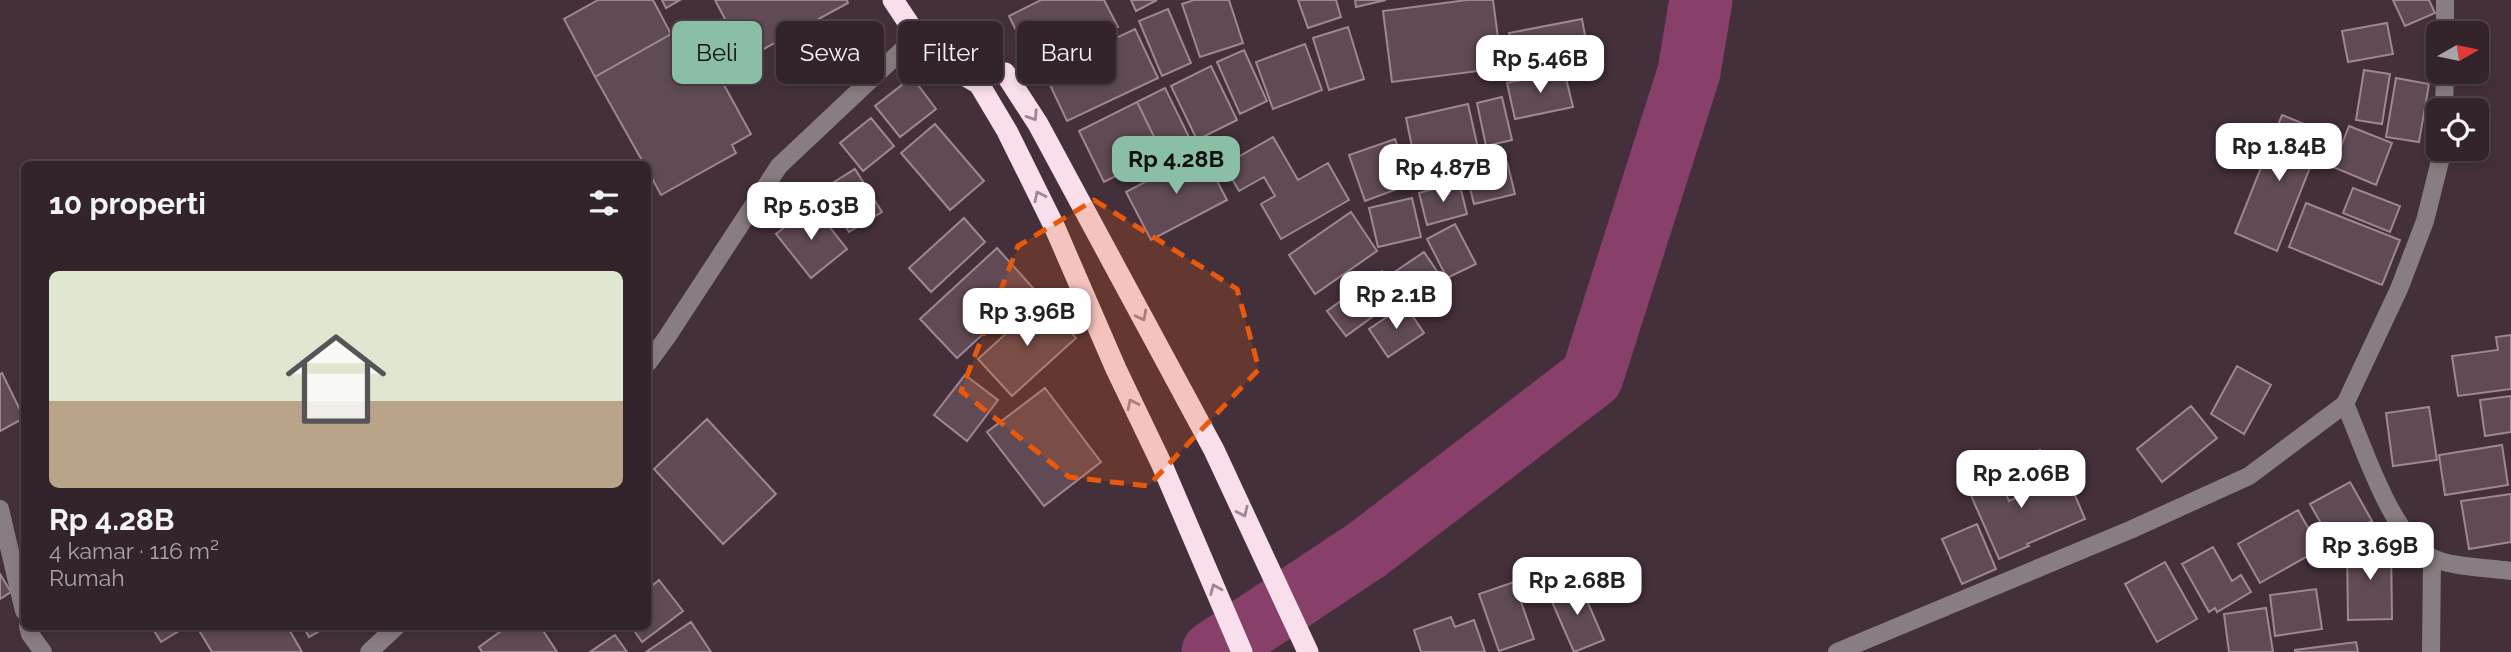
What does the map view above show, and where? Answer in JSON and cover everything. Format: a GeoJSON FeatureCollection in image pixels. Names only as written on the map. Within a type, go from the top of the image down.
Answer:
{"type":"FeatureCollection","features":[{"type":"Feature","properties":{"kind":"highway"},"geometry":{"type":"LineString","coordinates":[[893,0],[906,21]]}},
{"type":"Feature","properties":{"kind":"highway"},"geometry":{"type":"LineString","coordinates":[[1003,73],[1038,124],[1079,197],[1214,450],[1308,652]]}},
{"type":"Feature","properties":{"kind":"highway"},"geometry":{"type":"LineString","coordinates":[[979,84],[1007,131],[1055,228],[1116,369],[1162,465],[1242,652]]}},
{"type":"Feature","properties":{"kind":"street"},"geometry":{"type":"LineString","coordinates":[[2445,0],[2445,21]]}},
{"type":"Feature","properties":{"kind":"street"},"geometry":{"type":"LineString","coordinates":[[651,359],[779,166],[898,53]]}},
{"type":"Feature","properties":{"kind":"street"},"geometry":{"type":"LineString","coordinates":[[1837,652],[2130,530],[2249,476],[2345,404],[2399,289],[2425,221],[2440,161]]}},
{"type":"Feature","properties":{"kind":"street"},"geometry":{"type":"LineString","coordinates":[[2345,404],[2390,509],[2404,533],[2432,558],[2511,571]]}},
{"type":"Feature","properties":{"kind":"street"},"geometry":{"type":"LineString","coordinates":[[0,509],[21,598]]}},
{"type":"Feature","properties":{"kind":"street"},"geometry":{"type":"LineString","coordinates":[[2431,652],[2432,558]]}},
{"type":"Feature","properties":{"kind":"street"},"geometry":{"type":"LineString","coordinates":[[29,630],[43,652]]}},
{"type":"Feature","properties":{"kind":"street"},"geometry":{"type":"LineString","coordinates":[[369,652],[393,630]]}},
{"type":"Feature","properties":{"kind":"highlighted area"},"geometry":{"type":"Polygon","coordinates":[[[1094,200],[1237,289],[1259,369],[1148,486],[1069,477],[961,391],[1018,246],[1094,200]]]}},
{"type":"Feature","properties":{"kind":"building"},"geometry":{"type":"Polygon","coordinates":[[[598,0],[653,0],[671,34],[595,77],[564,19],[598,0]]]}},
{"type":"Feature","properties":{"kind":"building"},"geometry":{"type":"Polygon","coordinates":[[[662,0],[680,0],[666,8],[662,0]]]}},
{"type":"Feature","properties":{"kind":"building"},"geometry":{"type":"Polygon","coordinates":[[[715,0],[847,0],[848,3],[815,21],[776,21],[776,42],[762,50],[762,21],[726,21],[715,0]]]}},
{"type":"Feature","properties":{"kind":"building"},"geometry":{"type":"Polygon","coordinates":[[[1041,0],[1104,0],[1115,21],[1017,21],[1017,32],[1009,16],[1041,0]]]}},
{"type":"Feature","properties":{"kind":"building"},"geometry":{"type":"Polygon","coordinates":[[[1131,0],[1157,0],[1136,11],[1131,0]]]}},
{"type":"Feature","properties":{"kind":"building"},"geometry":{"type":"Polygon","coordinates":[[[1194,0],[1229,0],[1243,43],[1200,57],[1182,4],[1194,0]]]}},
{"type":"Feature","properties":{"kind":"building"},"geometry":{"type":"Polygon","coordinates":[[[1298,0],[1336,0],[1341,17],[1308,28],[1298,0]]]}},
{"type":"Feature","properties":{"kind":"building"},"geometry":{"type":"Polygon","coordinates":[[[1355,0],[1386,0],[1356,7],[1355,0]]]}},
{"type":"Feature","properties":{"kind":"building"},"geometry":{"type":"Polygon","coordinates":[[[1467,0],[1493,0],[1502,68],[1392,82],[1383,11],[1467,0]]]}},
{"type":"Feature","properties":{"kind":"building"},"geometry":{"type":"Polygon","coordinates":[[[2393,0],[2429,0],[2435,13],[2405,26],[2393,0]]]}},
{"type":"Feature","properties":{"kind":"building"},"geometry":{"type":"Polygon","coordinates":[[[1168,9],[1191,63],[1162,76],[1139,21],[1168,9]]]}},
{"type":"Feature","properties":{"kind":"building"},"geometry":{"type":"Polygon","coordinates":[[[1582,19],[1590,62],[1517,76],[1509,33],[1582,19]]]}},
{"type":"Feature","properties":{"kind":"building"},"geometry":{"type":"Polygon","coordinates":[[[2387,23],[2393,54],[2348,62],[2342,31],[2387,23]]]}},
{"type":"Feature","properties":{"kind":"building"},"geometry":{"type":"Polygon","coordinates":[[[1348,27],[1364,79],[1329,90],[1313,38],[1348,27]]]}},
{"type":"Feature","properties":{"kind":"building"},"geometry":{"type":"Polygon","coordinates":[[[1135,29],[1158,78],[1067,121],[1050,84],[1116,84],[1116,38],[1135,29]]]}},
{"type":"Feature","properties":{"kind":"building"},"geometry":{"type":"Polygon","coordinates":[[[671,34],[672,84],[724,84],[751,134],[732,145],[736,153],[661,195],[651,177],[651,161],[642,161],[595,77],[671,34]]]}},
{"type":"Feature","properties":{"kind":"building"},"geometry":{"type":"Polygon","coordinates":[[[1305,44],[1322,90],[1273,109],[1256,62],[1305,44]]]}},
{"type":"Feature","properties":{"kind":"building"},"geometry":{"type":"Polygon","coordinates":[[[1244,50],[1267,101],[1240,114],[1217,62],[1244,50]]]}},
{"type":"Feature","properties":{"kind":"building"},"geometry":{"type":"Polygon","coordinates":[[[1211,66],[1237,120],[1197,140],[1171,86],[1211,66]]]}},
{"type":"Feature","properties":{"kind":"building"},"geometry":{"type":"Polygon","coordinates":[[[1564,70],[1573,107],[1515,119],[1507,83],[1564,70]]]}},
{"type":"Feature","properties":{"kind":"building"},"geometry":{"type":"Polygon","coordinates":[[[2364,70],[2390,74],[2382,124],[2356,120],[2364,70]]]}},
{"type":"Feature","properties":{"kind":"building"},"geometry":{"type":"Polygon","coordinates":[[[2396,78],[2429,84],[2419,142],[2386,137],[2396,78]]]}},
{"type":"Feature","properties":{"kind":"building"},"geometry":{"type":"Polygon","coordinates":[[[903,84],[917,84],[936,109],[900,137],[875,106],[903,84]]]}},
{"type":"Feature","properties":{"kind":"building"},"geometry":{"type":"Polygon","coordinates":[[[1165,88],[1190,139],[1162,153],[1137,102],[1165,88]]]}},
{"type":"Feature","properties":{"kind":"building"},"geometry":{"type":"Polygon","coordinates":[[[1502,97],[1512,140],[1486,146],[1477,103],[1502,97]]]}},
{"type":"Feature","properties":{"kind":"building"},"geometry":{"type":"Polygon","coordinates":[[[1137,102],[1162,153],[1104,182],[1079,131],[1137,102]]]}},
{"type":"Feature","properties":{"kind":"building"},"geometry":{"type":"Polygon","coordinates":[[[1468,104],[1480,157],[1417,171],[1406,118],[1468,104]]]}},
{"type":"Feature","properties":{"kind":"building"},"geometry":{"type":"Polygon","coordinates":[[[2282,115],[2324,132],[2277,251],[2235,233],[2282,115]]]}},
{"type":"Feature","properties":{"kind":"building"},"geometry":{"type":"Polygon","coordinates":[[[871,118],[894,146],[863,171],[840,143],[871,118]]]}},
{"type":"Feature","properties":{"kind":"building"},"geometry":{"type":"Polygon","coordinates":[[[935,124],[984,181],[950,210],[901,153],[935,124]]]}},
{"type":"Feature","properties":{"kind":"building"},"geometry":{"type":"Polygon","coordinates":[[[2349,126],[2392,143],[2376,185],[2333,167],[2349,126]]]}},
{"type":"Feature","properties":{"kind":"building"},"geometry":{"type":"Polygon","coordinates":[[[1273,137],[1298,180],[1328,163],[1349,200],[1281,239],[1261,204],[1275,196],[1264,177],[1239,191],[1224,165],[1273,137]]]}},
{"type":"Feature","properties":{"kind":"building"},"geometry":{"type":"Polygon","coordinates":[[[1395,139],[1411,184],[1365,201],[1349,155],[1395,139]]]}},
{"type":"Feature","properties":{"kind":"building"},"geometry":{"type":"Polygon","coordinates":[[[1202,152],[1227,200],[1151,240],[1126,192],[1202,152]]]}},
{"type":"Feature","properties":{"kind":"building"},"geometry":{"type":"Polygon","coordinates":[[[1507,162],[1515,194],[1474,204],[1466,172],[1507,162]]]}},
{"type":"Feature","properties":{"kind":"building"},"geometry":{"type":"Polygon","coordinates":[[[855,169],[882,212],[849,232],[823,189],[855,169]]]}},
{"type":"Feature","properties":{"kind":"building"},"geometry":{"type":"Polygon","coordinates":[[[1459,182],[1467,214],[1427,225],[1419,193],[1459,182]]]}},
{"type":"Feature","properties":{"kind":"building"},"geometry":{"type":"Polygon","coordinates":[[[2353,188],[2400,206],[2390,232],[2343,213],[2353,188]]]}},
{"type":"Feature","properties":{"kind":"building"},"geometry":{"type":"Polygon","coordinates":[[[1412,198],[1421,237],[1378,247],[1369,208],[1412,198]]]}},
{"type":"Feature","properties":{"kind":"building"},"geometry":{"type":"Polygon","coordinates":[[[2306,203],[2400,240],[2382,285],[2289,247],[2306,203]]]}},
{"type":"Feature","properties":{"kind":"building"},"geometry":{"type":"Polygon","coordinates":[[[812,205],[847,249],[811,278],[776,234],[812,205]]]}},
{"type":"Feature","properties":{"kind":"building"},"geometry":{"type":"Polygon","coordinates":[[[1351,212],[1377,251],[1315,294],[1289,255],[1351,212]]]}},
{"type":"Feature","properties":{"kind":"building"},"geometry":{"type":"Polygon","coordinates":[[[964,218],[985,242],[931,292],[909,268],[964,218]]]}},
{"type":"Feature","properties":{"kind":"building"},"geometry":{"type":"Polygon","coordinates":[[[1455,224],[1476,264],[1447,278],[1427,239],[1455,224]]]}},
{"type":"Feature","properties":{"kind":"building"},"geometry":{"type":"Polygon","coordinates":[[[997,248],[1033,288],[957,358],[920,319],[997,248]]]}},
{"type":"Feature","properties":{"kind":"building"},"geometry":{"type":"Polygon","coordinates":[[[1424,252],[1447,286],[1415,307],[1393,273],[1424,252]]]}},
{"type":"Feature","properties":{"kind":"building"},"geometry":{"type":"Polygon","coordinates":[[[1382,271],[1401,296],[1346,336],[1327,311],[1382,271]]]}},
{"type":"Feature","properties":{"kind":"building"},"geometry":{"type":"Polygon","coordinates":[[[1043,300],[1076,338],[1012,396],[978,359],[1043,300]]]}},
{"type":"Feature","properties":{"kind":"building"},"geometry":{"type":"Polygon","coordinates":[[[1405,305],[1424,333],[1388,357],[1369,329],[1405,305]]]}},
{"type":"Feature","properties":{"kind":"building"},"geometry":{"type":"Polygon","coordinates":[[[2511,335],[2511,389],[2458,396],[2452,356],[2498,350],[2496,337],[2511,335]]]}},
{"type":"Feature","properties":{"kind":"building"},"geometry":{"type":"Polygon","coordinates":[[[2237,366],[2271,385],[2244,434],[2211,414],[2237,366]]]}},
{"type":"Feature","properties":{"kind":"building"},"geometry":{"type":"Polygon","coordinates":[[[2,373],[21,412],[21,420],[0,431],[2,373]]]}},
{"type":"Feature","properties":{"kind":"building"},"geometry":{"type":"Polygon","coordinates":[[[965,375],[998,400],[967,441],[934,415],[965,375]]]}},
{"type":"Feature","properties":{"kind":"building"},"geometry":{"type":"Polygon","coordinates":[[[1045,388],[1101,462],[1044,506],[987,432],[1045,388]]]}},
{"type":"Feature","properties":{"kind":"building"},"geometry":{"type":"Polygon","coordinates":[[[2511,396],[2511,432],[2485,436],[2480,400],[2511,396]]]}},
{"type":"Feature","properties":{"kind":"building"},"geometry":{"type":"Polygon","coordinates":[[[2191,406],[2217,438],[2162,482],[2137,449],[2191,406]]]}},
{"type":"Feature","properties":{"kind":"building"},"geometry":{"type":"Polygon","coordinates":[[[2429,407],[2437,460],[2393,466],[2386,413],[2429,407]]]}},
{"type":"Feature","properties":{"kind":"building"},"geometry":{"type":"Polygon","coordinates":[[[707,419],[776,494],[723,544],[654,469],[707,419]]]}},
{"type":"Feature","properties":{"kind":"building"},"geometry":{"type":"Polygon","coordinates":[[[2502,445],[2508,485],[2445,495],[2439,455],[2502,445]]]}},
{"type":"Feature","properties":{"kind":"building"},"geometry":{"type":"Polygon","coordinates":[[[2040,450],[2052,477],[2015,494],[2003,467],[2040,450]]]}},
{"type":"Feature","properties":{"kind":"building"},"geometry":{"type":"Polygon","coordinates":[[[1992,462],[2009,501],[2067,476],[2085,519],[1999,559],[1962,475],[1992,462]]]}},
{"type":"Feature","properties":{"kind":"building"},"geometry":{"type":"Polygon","coordinates":[[[2350,482],[2372,521],[2332,543],[2310,504],[2350,482]]]}},
{"type":"Feature","properties":{"kind":"building"},"geometry":{"type":"Polygon","coordinates":[[[2511,494],[2511,542],[2469,549],[2461,501],[2511,494]]]}},
{"type":"Feature","properties":{"kind":"building"},"geometry":{"type":"Polygon","coordinates":[[[2298,510],[2320,549],[2260,583],[2238,544],[2298,510]]]}},
{"type":"Feature","properties":{"kind":"building"},"geometry":{"type":"Polygon","coordinates":[[[1977,524],[1996,569],[1962,584],[1942,539],[1977,524]]]}},
{"type":"Feature","properties":{"kind":"building"},"geometry":{"type":"Polygon","coordinates":[[[2391,544],[2392,619],[2348,620],[2347,545],[2391,544]]]}},
{"type":"Feature","properties":{"kind":"building"},"geometry":{"type":"Polygon","coordinates":[[[2213,547],[2232,581],[2241,575],[2251,592],[2217,612],[2215,608],[2209,612],[2182,564],[2213,547]]]}},
{"type":"Feature","properties":{"kind":"building"},"geometry":{"type":"Polygon","coordinates":[[[2165,562],[2197,619],[2157,642],[2125,584],[2165,562]]]}},
{"type":"Feature","properties":{"kind":"building"},"geometry":{"type":"Polygon","coordinates":[[[0,574],[11,592],[0,599],[0,574]]]}},
{"type":"Feature","properties":{"kind":"building"},"geometry":{"type":"Polygon","coordinates":[[[659,580],[683,611],[642,642],[634,630],[651,630],[651,587],[659,580]]]}},
{"type":"Feature","properties":{"kind":"building"},"geometry":{"type":"Polygon","coordinates":[[[1514,582],[1534,639],[1499,651],[1479,594],[1514,582]]]}},
{"type":"Feature","properties":{"kind":"building"},"geometry":{"type":"Polygon","coordinates":[[[1579,582],[1604,640],[1574,652],[1549,595],[1579,582]]]}},
{"type":"Feature","properties":{"kind":"building"},"geometry":{"type":"Polygon","coordinates":[[[2316,589],[2322,629],[2275,636],[2270,595],[2316,589]]]}},
{"type":"Feature","properties":{"kind":"building"},"geometry":{"type":"Polygon","coordinates":[[[2266,608],[2273,652],[2229,652],[2224,614],[2266,608]]]}},
{"type":"Feature","properties":{"kind":"building"},"geometry":{"type":"Polygon","coordinates":[[[1451,617],[1455,627],[1474,620],[1485,652],[1421,652],[1414,630],[1451,617]]]}},
{"type":"Feature","properties":{"kind":"building"},"geometry":{"type":"Polygon","coordinates":[[[691,622],[711,652],[646,652],[691,622]]]}},
{"type":"Feature","properties":{"kind":"building"},"geometry":{"type":"Polygon","coordinates":[[[154,630],[180,630],[161,642],[154,630]]]}},
{"type":"Feature","properties":{"kind":"building"},"geometry":{"type":"Polygon","coordinates":[[[289,630],[302,652],[212,652],[200,632],[289,630]]]}},
{"type":"Feature","properties":{"kind":"building"},"geometry":{"type":"Polygon","coordinates":[[[305,630],[321,630],[309,637],[305,630]]]}},
{"type":"Feature","properties":{"kind":"building"},"geometry":{"type":"Polygon","coordinates":[[[502,630],[543,630],[557,652],[482,652],[479,647],[502,630]]]}},
{"type":"Feature","properties":{"kind":"building"},"geometry":{"type":"Polygon","coordinates":[[[615,635],[627,652],[590,652],[615,635]]]}},
{"type":"Feature","properties":{"kind":"building"},"geometry":{"type":"Polygon","coordinates":[[[2356,642],[2358,652],[2295,652],[2295,650],[2356,642]]]}},
{"type":"Feature","properties":{"kind":"waterway"},"geometry":{"type":"LineString","coordinates":[[1213,652],[1368,549],[1592,377],[1689,72],[1701,0]]}}]}
